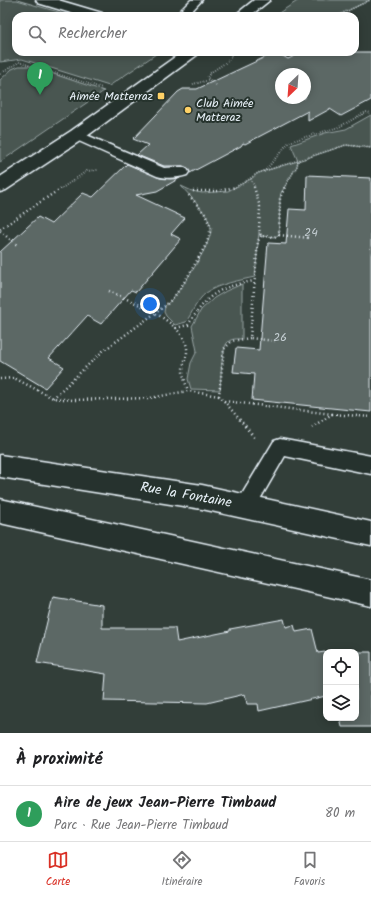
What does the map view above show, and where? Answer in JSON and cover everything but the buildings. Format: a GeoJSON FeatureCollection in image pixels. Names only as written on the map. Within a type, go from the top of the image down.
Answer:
{"type":"FeatureCollection","features":[{"type":"Feature","properties":{"kind":"street"},"geometry":{"type":"LineString","coordinates":[[43,0],[84,12]]}},
{"type":"Feature","properties":{"kind":"street"},"geometry":{"type":"LineString","coordinates":[[246,12],[263,0]]}},
{"type":"Feature","properties":{"kind":"street"},"geometry":{"type":"LineString","coordinates":[[0,186],[77,135],[186,56]]}},
{"type":"Feature","properties":{"kind":"street","name":"Rue la Fontaine"},"geometry":{"type":"LineString","coordinates":[[0,466],[132,485],[202,497],[371,534]]}},
{"type":"Feature","properties":{"kind":"street"},"geometry":{"type":"LineString","coordinates":[[0,511],[371,592]]}},
{"type":"Feature","properties":{"kind":"lane"},"geometry":{"type":"LineString","coordinates":[[185,12],[197,0]]}},
{"type":"Feature","properties":{"kind":"lane"},"geometry":{"type":"LineString","coordinates":[[77,135],[162,173],[176,172]]}},
{"type":"Feature","properties":{"kind":"lane"},"geometry":{"type":"LineString","coordinates":[[246,507],[280,447],[371,464]]}},
{"type":"Feature","properties":{"kind":"path"},"geometry":{"type":"LineString","coordinates":[[345,12],[370,0]]}},
{"type":"Feature","properties":{"kind":"path"},"geometry":{"type":"LineString","coordinates":[[216,85],[207,78],[210,73],[228,61],[231,56]]}},
{"type":"Feature","properties":{"kind":"path"},"geometry":{"type":"LineString","coordinates":[[0,74],[19,62],[115,92],[128,98]]}},
{"type":"Feature","properties":{"kind":"path"},"geometry":{"type":"LineString","coordinates":[[192,84],[210,80]]}},
{"type":"Feature","properties":{"kind":"path"},"geometry":{"type":"LineString","coordinates":[[263,172],[289,142],[339,127],[366,112],[371,113]]}},
{"type":"Feature","properties":{"kind":"path"},"geometry":{"type":"LineString","coordinates":[[181,186],[192,191],[228,191],[251,179],[258,173],[346,145],[371,148]]}},
{"type":"Feature","properties":{"kind":"path"},"geometry":{"type":"LineString","coordinates":[[279,235],[281,193],[297,166],[298,161]]}},
{"type":"Feature","properties":{"kind":"path"},"geometry":{"type":"LineString","coordinates":[[18,246],[0,230],[87,171],[101,169]]}},
{"type":"Feature","properties":{"kind":"path"},"geometry":{"type":"LineString","coordinates":[[53,398],[96,358],[170,302],[191,272],[208,240],[211,229],[205,214],[181,186],[176,172]]}},
{"type":"Feature","properties":{"kind":"path"},"geometry":{"type":"LineString","coordinates":[[250,338],[258,241],[261,236],[259,232],[260,206],[257,192],[251,179]]}},
{"type":"Feature","properties":{"kind":"path"},"geometry":{"type":"LineString","coordinates":[[261,236],[274,237],[279,235],[310,238]]}},
{"type":"Feature","properties":{"kind":"path"},"geometry":{"type":"LineString","coordinates":[[176,328],[188,325],[199,307],[214,292],[233,284],[254,281]]}},
{"type":"Feature","properties":{"kind":"path"},"geometry":{"type":"LineString","coordinates":[[109,292],[154,314],[176,328],[186,343],[188,357],[183,370],[188,391]]}},
{"type":"Feature","properties":{"kind":"path"},"geometry":{"type":"LineString","coordinates":[[219,396],[224,349],[228,342],[233,339],[250,338],[275,341]]}},
{"type":"Feature","properties":{"kind":"path"},"geometry":{"type":"LineString","coordinates":[[0,379],[14,378],[53,398],[73,400],[150,398],[188,391],[219,396],[259,442],[280,447],[332,414]]}},
{"type":"Feature","properties":{"kind":"path"},"geometry":{"type":"LineString","coordinates":[[224,401],[332,414],[371,417]]}},
{"type":"Feature","properties":{"kind":"shaded area"},"geometry":{"type":"Polygon","coordinates":[[[0,0],[17,0],[58,12],[12,12],[12,56],[153,56],[109,86],[22,59],[0,62],[0,0]]]}},
{"type":"Feature","properties":{"kind":"shaded area"},"geometry":{"type":"Polygon","coordinates":[[[299,0],[370,0],[345,12],[280,12],[299,0]]]}},
{"type":"Feature","properties":{"kind":"shaded area"},"geometry":{"type":"Polygon","coordinates":[[[19,66],[30,66],[104,91],[0,162],[0,80],[12,69],[19,66]]]}},
{"type":"Feature","properties":{"kind":"shaded area"},"geometry":{"type":"Polygon","coordinates":[[[371,115],[371,148],[346,145],[298,161],[291,145],[325,133],[346,129],[371,115]]]}},
{"type":"Feature","properties":{"kind":"shaded area"},"geometry":{"type":"Polygon","coordinates":[[[298,161],[297,166],[281,193],[279,235],[274,237],[261,236],[259,232],[255,277],[217,287],[206,293],[200,299],[186,322],[175,325],[166,316],[164,312],[165,306],[193,270],[206,246],[211,229],[208,219],[204,213],[181,186],[192,191],[202,193],[228,191],[251,179],[258,173],[298,161]]]}},
{"type":"Feature","properties":{"kind":"shaded area"},"geometry":{"type":"Polygon","coordinates":[[[242,284],[242,339],[230,340],[225,347],[222,358],[220,390],[191,389],[188,379],[191,363],[197,351],[192,326],[201,310],[214,298],[242,284]]]}},
{"type":"Feature","properties":{"kind":"place","name":"Aire de jeux Jean-Pierre Timbaud"},"geometry":{"type":"Point","coordinates":[40,95]}},
{"type":"Feature","properties":{"kind":"place","name":"Aimée Matterraz"},"geometry":{"type":"Point","coordinates":[161,96]}},
{"type":"Feature","properties":{"kind":"place","name":"Club Aimée Matteraz"},"geometry":{"type":"Point","coordinates":[188,110]}}]}
